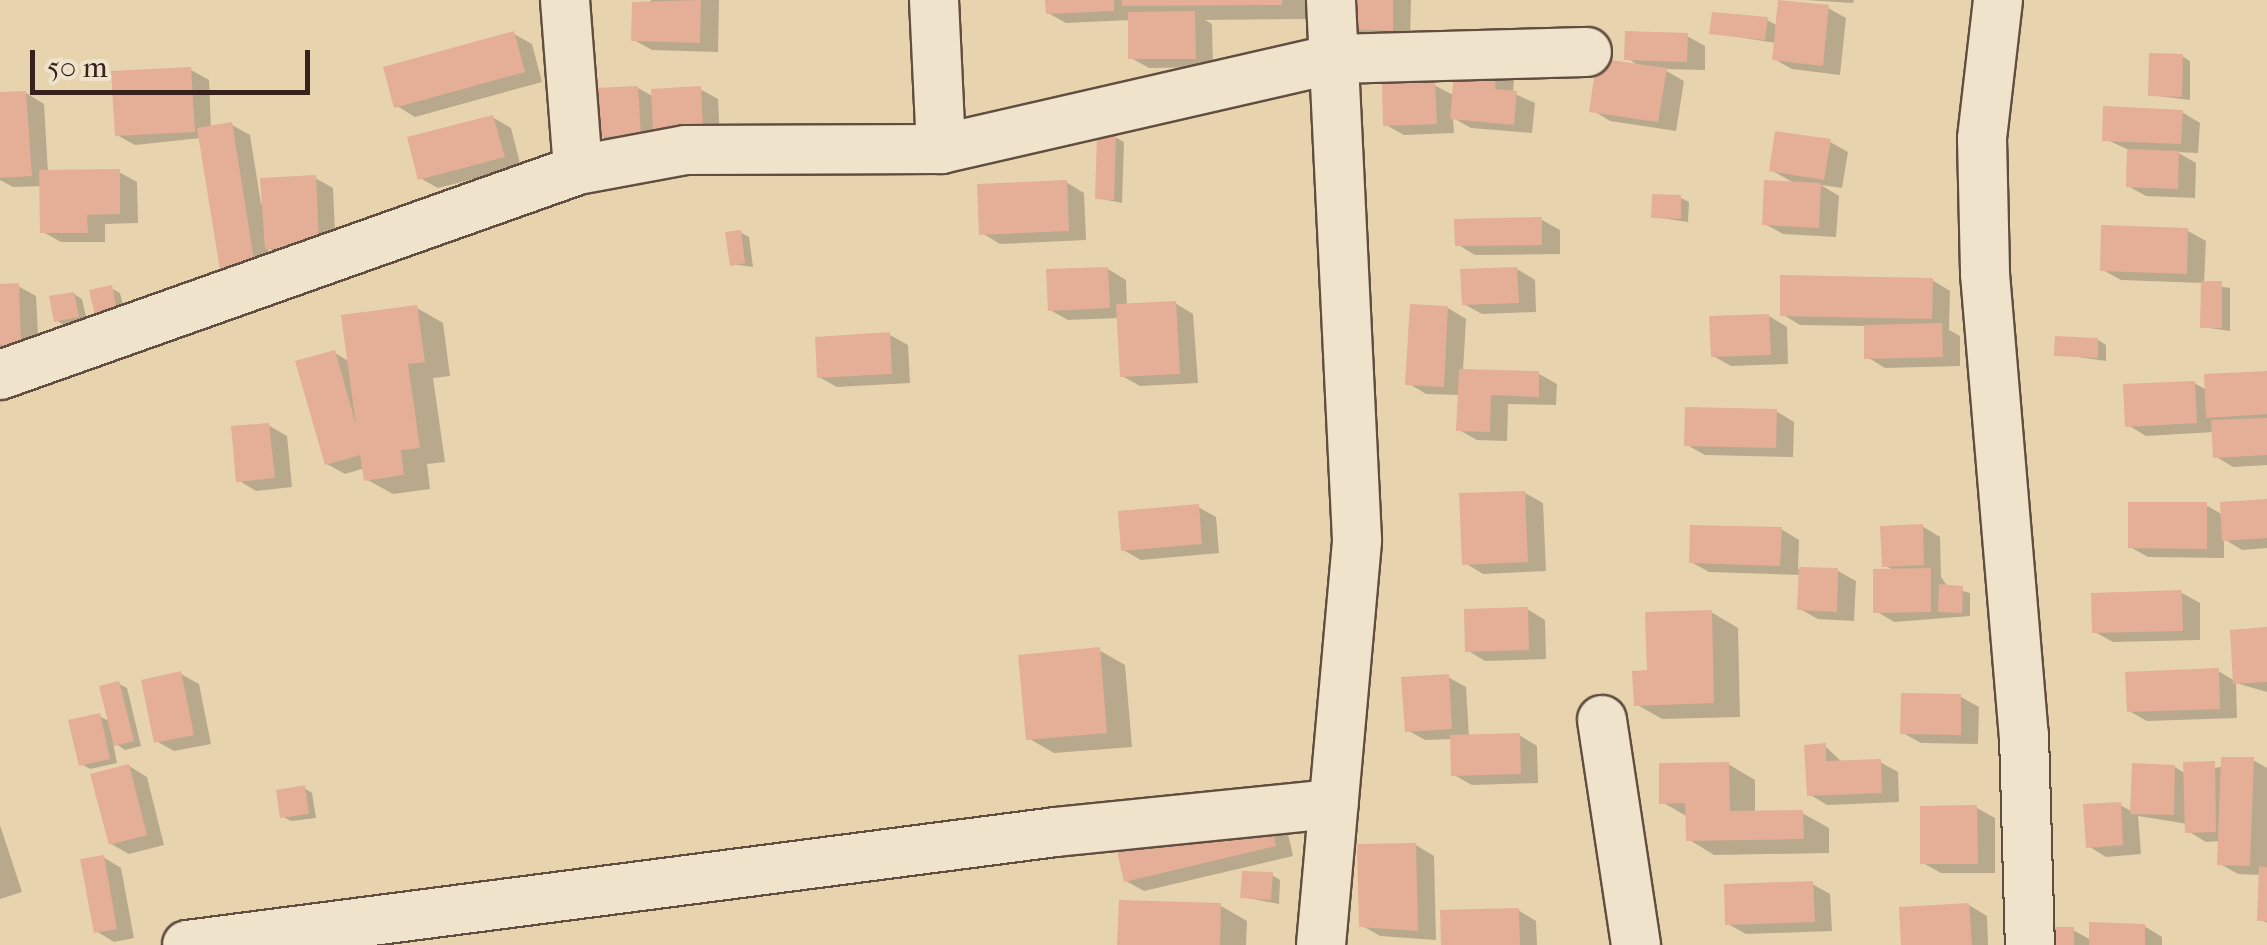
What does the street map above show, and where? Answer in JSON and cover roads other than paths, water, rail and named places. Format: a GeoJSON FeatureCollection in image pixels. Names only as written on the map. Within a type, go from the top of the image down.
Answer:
{"type":"FeatureCollection","features":[{"type":"Feature","properties":{"kind":"street"},"geometry":{"type":"LineString","coordinates":[[565,0],[578,170]]}},
{"type":"Feature","properties":{"kind":"street"},"geometry":{"type":"LineString","coordinates":[[934,0],[941,149]]}},
{"type":"Feature","properties":{"kind":"street"},"geometry":{"type":"LineString","coordinates":[[1321,945],[1357,540],[1331,0]]}},
{"type":"Feature","properties":{"kind":"street"},"geometry":{"type":"LineString","coordinates":[[1998,0],[1982,139],[1985,274],[2024,735],[2030,945]]}},
{"type":"Feature","properties":{"kind":"street"},"geometry":{"type":"LineString","coordinates":[[0,375],[578,170],[686,150],[941,149],[1334,58],[1587,52]]}},
{"type":"Feature","properties":{"kind":"street"},"geometry":{"type":"LineString","coordinates":[[1602,720],[1636,945]]}},
{"type":"Feature","properties":{"kind":"street"},"geometry":{"type":"LineString","coordinates":[[187,945],[1056,832],[1334,804]]}}]}
